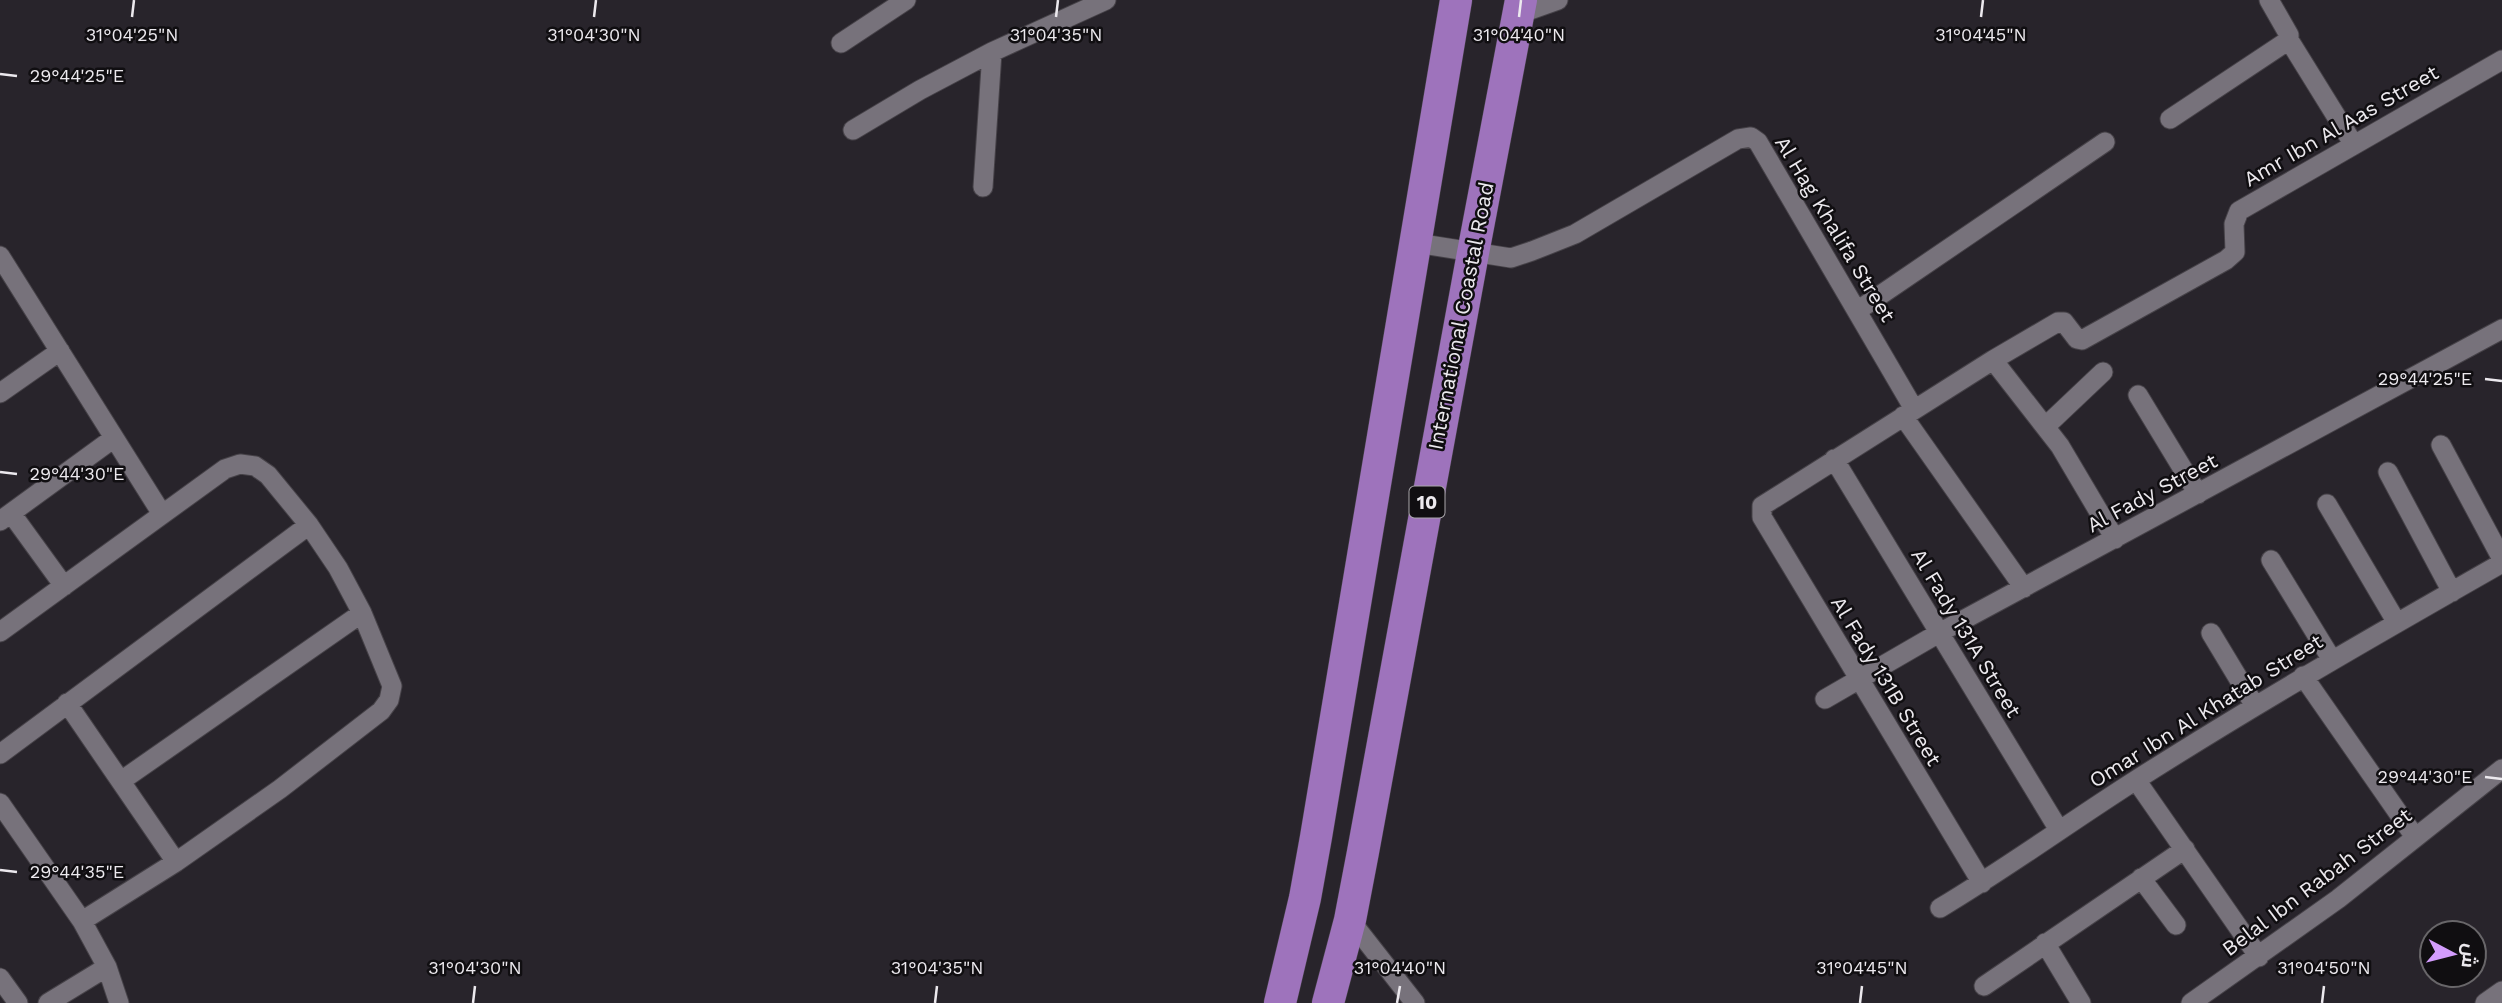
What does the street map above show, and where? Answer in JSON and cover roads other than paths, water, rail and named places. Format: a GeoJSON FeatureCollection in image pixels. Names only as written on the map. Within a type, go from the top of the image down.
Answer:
{"type":"FeatureCollection","features":[{"type":"Feature","properties":{"kind":"highway"},"geometry":{"type":"LineString","coordinates":[[1280,1003],[1305,898],[1456,0]]}},
{"type":"Feature","properties":{"kind":"highway","name":"International Coastal Road"},"geometry":{"type":"LineString","coordinates":[[1328,1003],[1350,920],[1520,7]]}},
{"type":"Feature","properties":{"kind":"street"},"geometry":{"type":"LineString","coordinates":[[841,43],[906,0]]}},
{"type":"Feature","properties":{"kind":"street"},"geometry":{"type":"LineString","coordinates":[[853,130],[992,51],[1106,0]]}},
{"type":"Feature","properties":{"kind":"street"},"geometry":{"type":"LineString","coordinates":[[1520,7],[1558,0]]}},
{"type":"Feature","properties":{"kind":"street"},"geometry":{"type":"LineString","coordinates":[[2269,0],[2289,35],[2289,40],[2354,145]]}},
{"type":"Feature","properties":{"kind":"street"},"geometry":{"type":"LineString","coordinates":[[2170,119],[2289,40]]}},
{"type":"Feature","properties":{"kind":"street"},"geometry":{"type":"LineString","coordinates":[[983,187],[992,51]]}},
{"type":"Feature","properties":{"kind":"street","name":"Amr Ibn Al Aas Street"},"geometry":{"type":"LineString","coordinates":[[1766,502],[1993,360],[2061,321],[2077,339],[2082,340],[2226,260],[2235,252],[2235,219],[2239,211],[2502,60]]}},
{"type":"Feature","properties":{"kind":"street","name":"Al Hag Khalifa Street"},"geometry":{"type":"LineString","coordinates":[[1416,243],[1511,258],[1575,234],[1738,139],[1748,136],[1758,142],[1857,311],[1909,413],[2024,588]]}},
{"type":"Feature","properties":{"kind":"street"},"geometry":{"type":"LineString","coordinates":[[1857,311],[2105,142]]}},
{"type":"Feature","properties":{"kind":"street"},"geometry":{"type":"LineString","coordinates":[[0,256],[162,514]]}},
{"type":"Feature","properties":{"kind":"street","name":"Al Fady Street"},"geometry":{"type":"LineString","coordinates":[[1825,699],[1939,633],[2502,329]]}},
{"type":"Feature","properties":{"kind":"street"},"geometry":{"type":"LineString","coordinates":[[0,393],[60,351]]}},
{"type":"Feature","properties":{"kind":"street"},"geometry":{"type":"LineString","coordinates":[[1993,360],[2046,426],[2079,476],[2115,539]]}},
{"type":"Feature","properties":{"kind":"street"},"geometry":{"type":"LineString","coordinates":[[2046,426],[2103,373]]}},
{"type":"Feature","properties":{"kind":"street"},"geometry":{"type":"LineString","coordinates":[[2138,395],[2198,494]]}},
{"type":"Feature","properties":{"kind":"street"},"geometry":{"type":"LineString","coordinates":[[64,586],[5,517],[114,438]]}},
{"type":"Feature","properties":{"kind":"street"},"geometry":{"type":"LineString","coordinates":[[2441,445],[2502,561]]}},
{"type":"Feature","properties":{"kind":"street","name":"Al Fady 131A Street"},"geometry":{"type":"LineString","coordinates":[[1834,459],[2059,830]]}},
{"type":"Feature","properties":{"kind":"street"},"geometry":{"type":"LineString","coordinates":[[0,632],[225,469],[240,464],[255,466],[268,475],[309,525],[338,568],[362,612],[392,686],[389,700],[381,711],[280,789],[176,862],[82,921]]}},
{"type":"Feature","properties":{"kind":"street"},"geometry":{"type":"LineString","coordinates":[[2388,472],[2452,592]]}},
{"type":"Feature","properties":{"kind":"street","name":"Al Fady 131B Street"},"geometry":{"type":"LineString","coordinates":[[1766,502],[1760,509],[1762,517],[1858,681],[1982,883]]}},
{"type":"Feature","properties":{"kind":"street"},"geometry":{"type":"LineString","coordinates":[[2327,504],[2397,623]]}},
{"type":"Feature","properties":{"kind":"street"},"geometry":{"type":"LineString","coordinates":[[0,754],[309,525]]}},
{"type":"Feature","properties":{"kind":"street"},"geometry":{"type":"LineString","coordinates":[[2271,560],[2332,660]]}},
{"type":"Feature","properties":{"kind":"street","name":"Omar Ibn Al Khatab Street"},"geometry":{"type":"LineString","coordinates":[[1940,908],[2136,780],[2303,676],[2502,561]]}},
{"type":"Feature","properties":{"kind":"street"},"geometry":{"type":"LineString","coordinates":[[121,781],[362,612]]}},
{"type":"Feature","properties":{"kind":"street"},"geometry":{"type":"LineString","coordinates":[[2211,633],[2255,706]]}},
{"type":"Feature","properties":{"kind":"street"},"geometry":{"type":"LineString","coordinates":[[2303,676],[2415,837]]}},
{"type":"Feature","properties":{"kind":"street"},"geometry":{"type":"LineString","coordinates":[[67,704],[176,862]]}},
{"type":"Feature","properties":{"kind":"street","name":"Belal Ibn Rabah Street"},"geometry":{"type":"LineString","coordinates":[[2191,1003],[2338,899],[2502,769]]}},
{"type":"Feature","properties":{"kind":"street"},"geometry":{"type":"LineString","coordinates":[[2136,780],[2259,957]]}},
{"type":"Feature","properties":{"kind":"street"},"geometry":{"type":"LineString","coordinates":[[0,803],[82,921],[107,967],[120,1003]]}},
{"type":"Feature","properties":{"kind":"street"},"geometry":{"type":"LineString","coordinates":[[1984,986],[2185,849]]}},
{"type":"Feature","properties":{"kind":"street"},"geometry":{"type":"LineString","coordinates":[[2141,878],[2176,925]]}},
{"type":"Feature","properties":{"kind":"street"},"geometry":{"type":"LineString","coordinates":[[1350,920],[1415,1003]]}},
{"type":"Feature","properties":{"kind":"street"},"geometry":{"type":"LineString","coordinates":[[2045,943],[2081,1003]]}},
{"type":"Feature","properties":{"kind":"street"},"geometry":{"type":"LineString","coordinates":[[48,1003],[107,967]]}},
{"type":"Feature","properties":{"kind":"street"},"geometry":{"type":"LineString","coordinates":[[2485,1003],[2502,991]]}}]}
